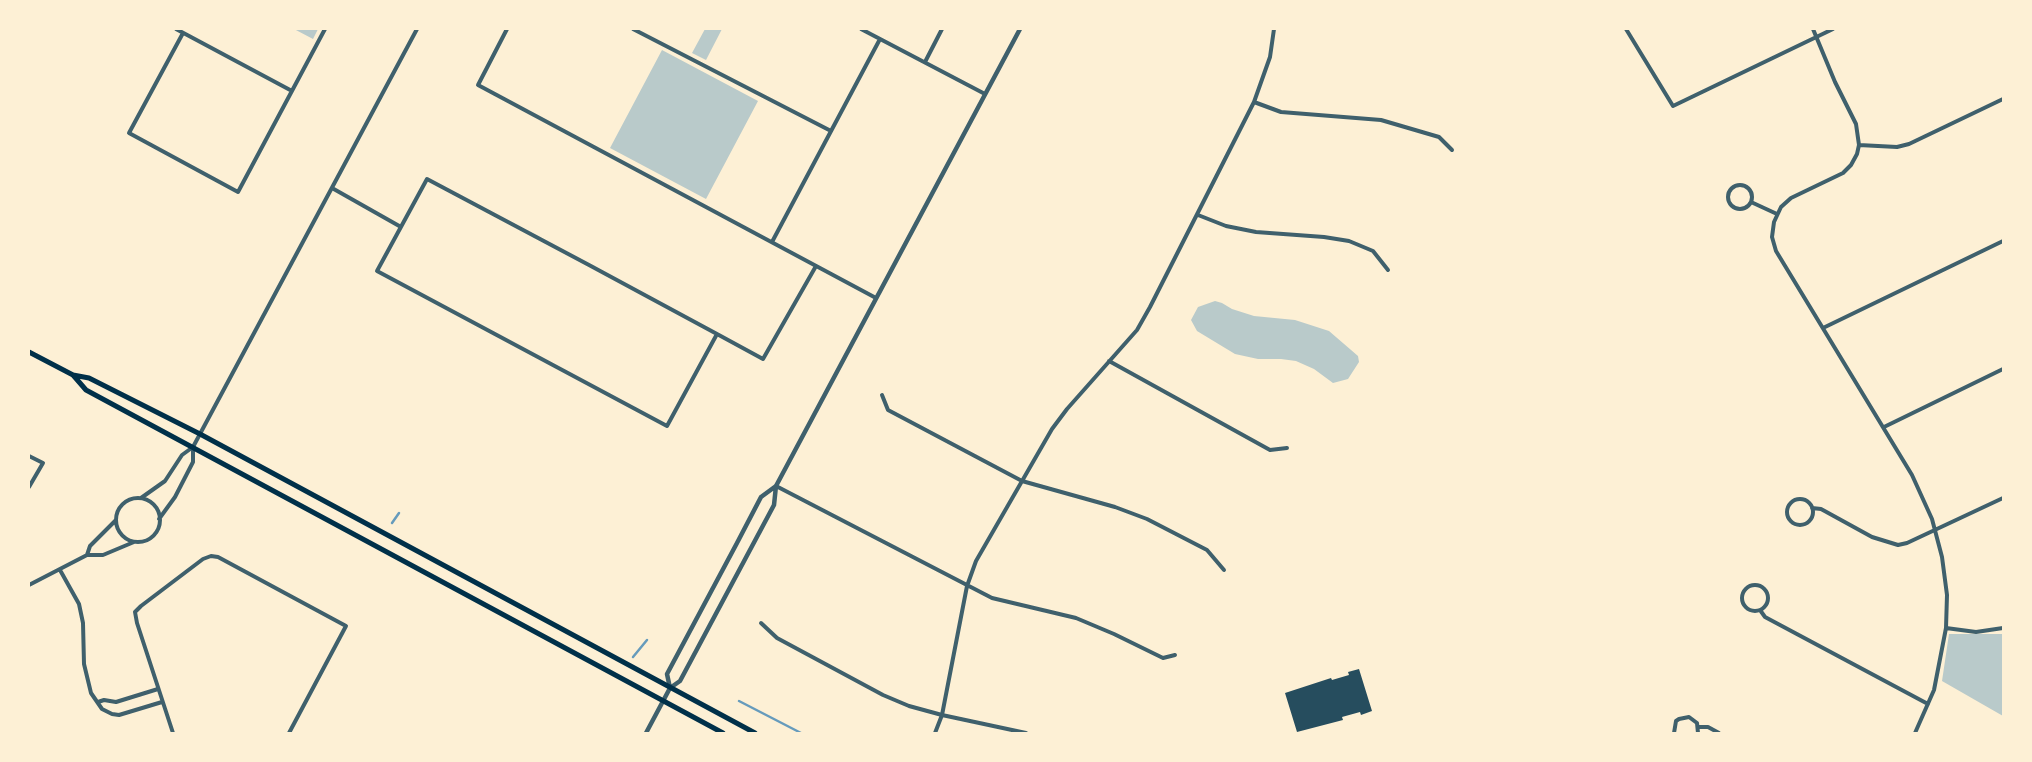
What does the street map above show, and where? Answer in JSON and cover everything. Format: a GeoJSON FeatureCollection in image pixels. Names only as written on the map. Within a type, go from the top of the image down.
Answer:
{"type":"FeatureCollection","features":[{"type":"Feature","properties":{"kind":"main road"},"geometry":{"type":"LineString","coordinates":[[29,352],[73,375],[89,378],[200,434],[755,733]]}},
{"type":"Feature","properties":{"kind":"main road"},"geometry":{"type":"LineString","coordinates":[[73,375],[86,390],[723,733]]}},
{"type":"Feature","properties":{"kind":"street"},"geometry":{"type":"LineString","coordinates":[[176,29],[292,91]]}},
{"type":"Feature","properties":{"kind":"street"},"geometry":{"type":"LineString","coordinates":[[184,33],[129,133],[238,192],[325,29]]}},
{"type":"Feature","properties":{"kind":"street"},"geometry":{"type":"LineString","coordinates":[[141,498],[165,481],[182,455],[193,447],[417,29]]}},
{"type":"Feature","properties":{"kind":"street"},"geometry":{"type":"LineString","coordinates":[[507,29],[478,85],[876,298]]}},
{"type":"Feature","properties":{"kind":"street"},"geometry":{"type":"LineString","coordinates":[[633,29],[831,132]]}},
{"type":"Feature","properties":{"kind":"street"},"geometry":{"type":"LineString","coordinates":[[861,29],[985,94]]}},
{"type":"Feature","properties":{"kind":"street"},"geometry":{"type":"LineString","coordinates":[[925,62],[942,29]]}},
{"type":"Feature","properties":{"kind":"street"},"geometry":{"type":"LineString","coordinates":[[646,733],[670,688],[680,681],[774,505],[776,486],[1020,29]]}},
{"type":"Feature","properties":{"kind":"street"},"geometry":{"type":"LineString","coordinates":[[936,733],[942,715],[967,586],[976,561],[1052,429],[1067,409],[1138,330],[1254,102],[1265,74],[1274,29]]}},
{"type":"Feature","properties":{"kind":"street"},"geometry":{"type":"LineString","coordinates":[[1626,29],[1673,106],[1833,29]]}},
{"type":"Feature","properties":{"kind":"street"},"geometry":{"type":"LineString","coordinates":[[1813,29],[1835,82],[1856,124],[1860,145],[1851,165],[1843,173],[1791,198],[1777,214],[1772,237],[1776,251],[1884,427],[1916,483],[1936,530],[1947,595],[1946,628],[1938,675],[1916,733]]}},
{"type":"Feature","properties":{"kind":"street"},"geometry":{"type":"LineString","coordinates":[[772,242],[880,39]]}},
{"type":"Feature","properties":{"kind":"street"},"geometry":{"type":"LineString","coordinates":[[1860,145],[1897,147],[1909,144],[2003,99]]}},
{"type":"Feature","properties":{"kind":"street"},"geometry":{"type":"LineString","coordinates":[[1254,102],[1281,112],[1381,120],[1439,136],[1452,150]]}},
{"type":"Feature","properties":{"kind":"street"},"geometry":{"type":"LineString","coordinates":[[717,334],[667,426],[377,272],[428,179],[764,359],[816,266]]}},
{"type":"Feature","properties":{"kind":"street"},"geometry":{"type":"LineString","coordinates":[[1738,185],[1745,186],[1752,195],[1751,202],[1744,208],[1733,207],[1728,199],[1730,190],[1738,185]]}},
{"type":"Feature","properties":{"kind":"street"},"geometry":{"type":"LineString","coordinates":[[332,188],[401,227]]}},
{"type":"Feature","properties":{"kind":"street"},"geometry":{"type":"LineString","coordinates":[[1751,202],[1777,214]]}},
{"type":"Feature","properties":{"kind":"street"},"geometry":{"type":"LineString","coordinates":[[1198,215],[1234,228],[1256,232],[1324,236],[1349,241],[1373,251],[1388,270]]}},
{"type":"Feature","properties":{"kind":"street"},"geometry":{"type":"LineString","coordinates":[[1823,328],[2003,242]]}},
{"type":"Feature","properties":{"kind":"street"},"geometry":{"type":"LineString","coordinates":[[1109,361],[1270,450],[1287,448]]}},
{"type":"Feature","properties":{"kind":"street"},"geometry":{"type":"LineString","coordinates":[[1884,427],[2003,369]]}},
{"type":"Feature","properties":{"kind":"street"},"geometry":{"type":"LineString","coordinates":[[882,396],[888,410],[1022,481],[1147,518],[1207,550],[1224,570]]}},
{"type":"Feature","properties":{"kind":"street"},"geometry":{"type":"LineString","coordinates":[[29,585],[87,555],[103,555],[153,536],[160,519],[175,497],[193,462],[193,447]]}},
{"type":"Feature","properties":{"kind":"street"},"geometry":{"type":"LineString","coordinates":[[29,456],[42,463],[29,487]]}},
{"type":"Feature","properties":{"kind":"street"},"geometry":{"type":"LineString","coordinates":[[776,486],[992,598],[1076,618],[1114,634],[1162,658],[1175,655]]}},
{"type":"Feature","properties":{"kind":"street"},"geometry":{"type":"LineString","coordinates":[[670,688],[667,674],[761,497],[776,486]]}},
{"type":"Feature","properties":{"kind":"street"},"geometry":{"type":"LineString","coordinates":[[136,542],[124,537],[116,520],[117,514],[124,503],[135,498],[141,498],[154,506],[160,519]]}},
{"type":"Feature","properties":{"kind":"street"},"geometry":{"type":"LineString","coordinates":[[1812,508],[1821,509],[1872,537],[1898,544],[1907,543],[2003,498]]}},
{"type":"Feature","properties":{"kind":"street"},"geometry":{"type":"LineString","coordinates":[[1796,499],[1807,500],[1812,508],[1812,515],[1806,523],[1797,524],[1788,517],[1787,507],[1796,499]]}},
{"type":"Feature","properties":{"kind":"street"},"geometry":{"type":"LineString","coordinates":[[87,555],[90,546],[116,520]]}},
{"type":"Feature","properties":{"kind":"street"},"geometry":{"type":"LineString","coordinates":[[172,733],[135,612],[203,559],[212,556],[218,557],[346,626],[288,733]]}},
{"type":"Feature","properties":{"kind":"street"},"geometry":{"type":"LineString","coordinates":[[60,570],[79,604],[83,623],[84,664],[91,693],[106,712],[119,715],[162,702]]}},
{"type":"Feature","properties":{"kind":"street"},"geometry":{"type":"LineString","coordinates":[[1752,586],[1764,588],[1768,595],[1767,602],[1760,610],[1748,608],[1743,599],[1745,590],[1752,586]]}},
{"type":"Feature","properties":{"kind":"street"},"geometry":{"type":"LineString","coordinates":[[1760,610],[1765,617],[1928,704]]}},
{"type":"Feature","properties":{"kind":"street"},"geometry":{"type":"LineString","coordinates":[[761,623],[777,638],[883,695],[908,706],[1026,733]]}},
{"type":"Feature","properties":{"kind":"street"},"geometry":{"type":"LineString","coordinates":[[1946,628],[1976,632],[2003,628]]}},
{"type":"Feature","properties":{"kind":"street"},"geometry":{"type":"LineString","coordinates":[[98,702],[104,700],[116,702],[158,689]]}},
{"type":"Feature","properties":{"kind":"street"},"geometry":{"type":"LineString","coordinates":[[1674,733],[1676,722],[1684,717],[1692,718],[1699,727],[1698,733]]}},
{"type":"Feature","properties":{"kind":"street"},"geometry":{"type":"LineString","coordinates":[[1699,727],[1708,727],[1719,733]]}},
{"type":"Feature","properties":{"kind":"shaded area"},"geometry":{"type":"Polygon","coordinates":[[[294,29],[318,29],[313,39],[294,29]]]}},
{"type":"Feature","properties":{"kind":"shaded area"},"geometry":{"type":"Polygon","coordinates":[[[705,29],[722,29],[706,60],[692,53],[705,29]]]}},
{"type":"Feature","properties":{"kind":"shaded area"},"geometry":{"type":"Polygon","coordinates":[[[662,50],[758,101],[706,199],[610,148],[662,50]]]}},
{"type":"Feature","properties":{"kind":"shaded area"},"geometry":{"type":"Polygon","coordinates":[[[1215,301],[1254,316],[1295,320],[1329,331],[1358,356],[1359,362],[1348,379],[1333,383],[1314,369],[1296,361],[1258,359],[1235,354],[1197,331],[1191,320],[1198,307],[1215,301]]]}},
{"type":"Feature","properties":{"kind":"shaded area"},"geometry":{"type":"Polygon","coordinates":[[[1949,634],[2003,634],[2003,716],[1942,681],[1949,634]]]}},
{"type":"Feature","properties":{"kind":"building"},"geometry":{"type":"Polygon","coordinates":[[[1359,669],[1372,711],[1361,715],[1360,712],[1342,717],[1343,720],[1297,732],[1285,693],[1331,678],[1332,680],[1349,675],[1348,672],[1359,669]]]}},
{"type":"Feature","properties":{"kind":"waterway"},"geometry":{"type":"LineString","coordinates":[[392,523],[399,513]]}},
{"type":"Feature","properties":{"kind":"waterway"},"geometry":{"type":"LineString","coordinates":[[633,657],[647,640]]}},
{"type":"Feature","properties":{"kind":"waterway"},"geometry":{"type":"LineString","coordinates":[[739,701],[801,733]]}}]}
